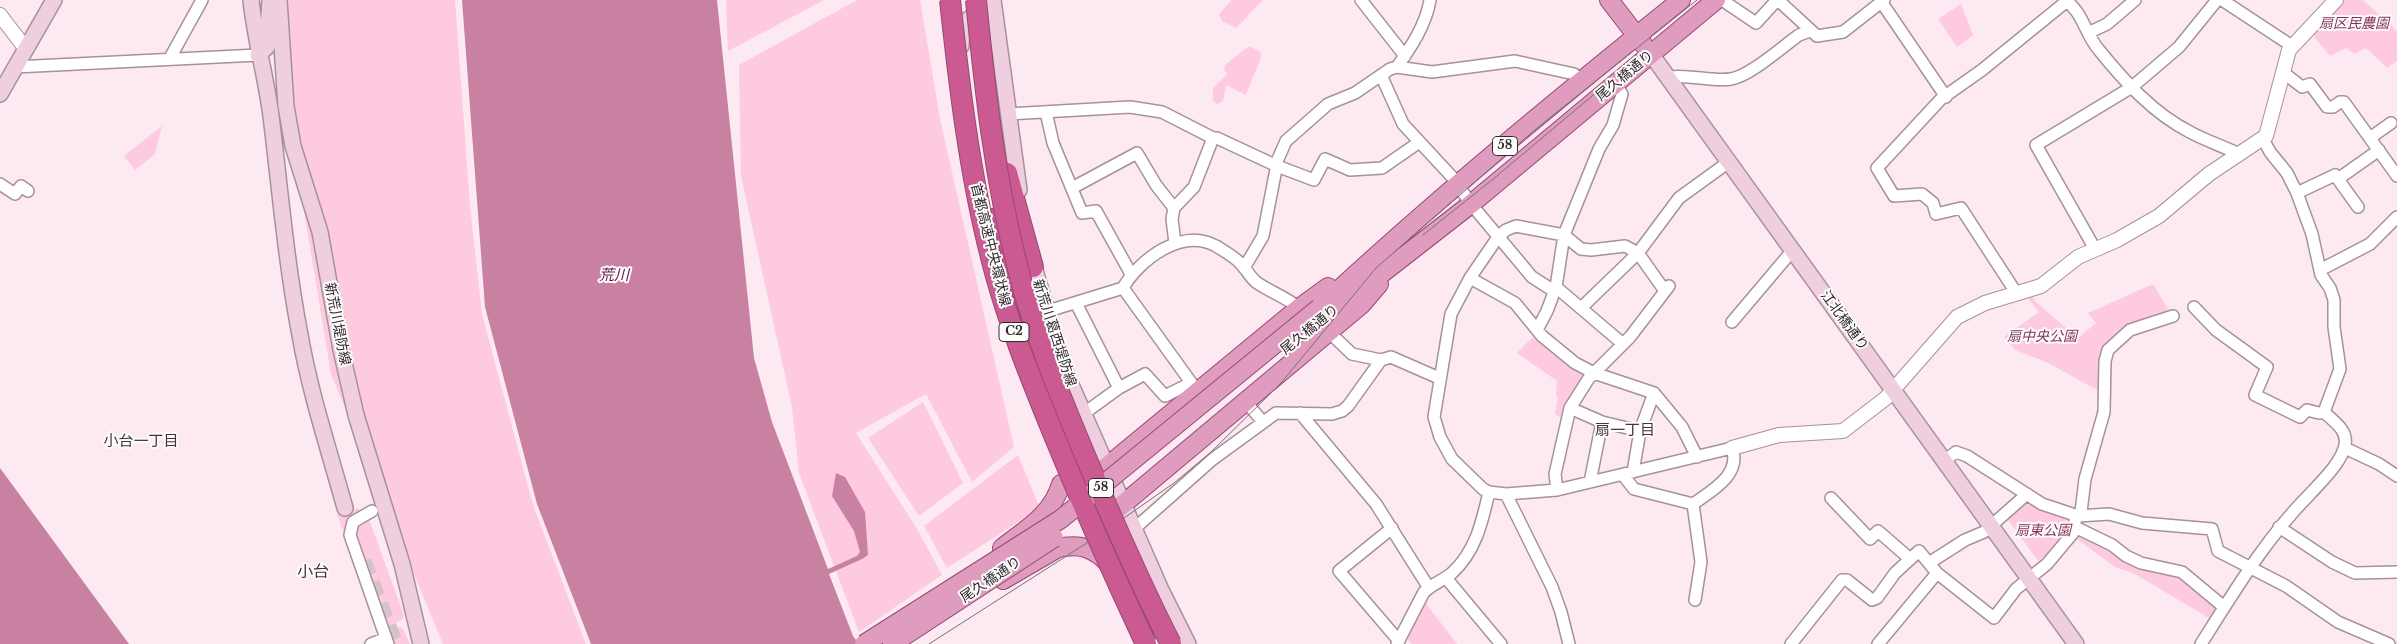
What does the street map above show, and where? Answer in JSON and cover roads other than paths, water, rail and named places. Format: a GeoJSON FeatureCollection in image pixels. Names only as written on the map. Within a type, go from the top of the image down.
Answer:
{"type":"FeatureCollection","features":[{"type":"Feature","properties":{"kind":"highway","name":"首都高速中央環状線"},"geometry":{"type":"LineString","coordinates":[[950,0],[970,165],[996,276],[1015,338],[1060,450],[1102,549],[1146,644]]}},
{"type":"Feature","properties":{"kind":"highway"},"geometry":{"type":"LineString","coordinates":[[985,0],[1002,148],[1013,200],[1033,268]]}},
{"type":"Feature","properties":{"kind":"highway","name":"首都高速中央環状線"},"geometry":{"type":"LineString","coordinates":[[969,6],[995,161],[1021,280],[1036,330],[1069,419],[1170,644]]}},
{"type":"Feature","properties":{"kind":"highway"},"geometry":{"type":"LineString","coordinates":[[969,6],[974,108],[993,219],[1020,320]]}},
{"type":"Feature","properties":{"kind":"main road"},"geometry":{"type":"LineString","coordinates":[[0,94],[54,0]]}},
{"type":"Feature","properties":{"kind":"main road"},"geometry":{"type":"LineString","coordinates":[[251,0],[258,55],[270,110],[286,248],[300,336],[314,399],[345,508]]}},
{"type":"Feature","properties":{"kind":"main road"},"geometry":{"type":"LineString","coordinates":[[258,55],[267,47],[270,0]]}},
{"type":"Feature","properties":{"kind":"main road","name":"新荒川堤防線"},"geometry":{"type":"LineString","coordinates":[[278,0],[286,106],[293,146],[320,232],[341,350],[356,414],[402,564],[421,644]]}},
{"type":"Feature","properties":{"kind":"main road","name":"新荒川葛西堤防線"},"geometry":{"type":"LineString","coordinates":[[968,0],[989,163],[1020,320],[1103,521],[1161,644]]}},
{"type":"Feature","properties":{"kind":"main road","name":"新荒川葛西堤防線"},"geometry":{"type":"LineString","coordinates":[[993,0],[1008,114],[1033,268],[1048,311],[1065,371],[1106,468],[1188,644]]}},
{"type":"Feature","properties":{"kind":"main road","name":"江北橋通り"},"geometry":{"type":"LineString","coordinates":[[1609,0],[1669,77],[1730,161],[2029,578],[2069,641]]}},
{"type":"Feature","properties":{"kind":"main road","name":"尾久橋通り"},"geometry":{"type":"LineString","coordinates":[[1325,319],[1374,256],[1681,0]]}},
{"type":"Feature","properties":{"kind":"main road","name":"尾久橋通り"},"geometry":{"type":"LineString","coordinates":[[864,644],[963,590],[1094,508],[1325,319],[1471,204],[1716,0]]}},
{"type":"Feature","properties":{"kind":"main road"},"geometry":{"type":"LineString","coordinates":[[1087,483],[1106,468],[1194,387],[1300,308],[1374,256]]}},
{"type":"Feature","properties":{"kind":"main road"},"geometry":{"type":"LineString","coordinates":[[1103,521],[1245,401],[1325,319]]}},
{"type":"Feature","properties":{"kind":"main road"},"geometry":{"type":"LineString","coordinates":[[963,590],[983,563],[1039,521],[1054,503],[1062,484],[1062,463],[1020,320]]}},
{"type":"Feature","properties":{"kind":"main road"},"geometry":{"type":"LineString","coordinates":[[963,590],[1007,578],[1058,548],[1068,546],[1086,547],[1098,553],[1112,566],[1154,644]]}},
{"type":"Feature","properties":{"kind":"main road","name":"尾久橋通り"},"geometry":{"type":"LineString","coordinates":[[892,644],[963,590]]}},
{"type":"Feature","properties":{"kind":"street"},"geometry":{"type":"LineString","coordinates":[[170,58],[202,0]]}},
{"type":"Feature","properties":{"kind":"street"},"geometry":{"type":"LineString","coordinates":[[1361,0],[1405,56]]}},
{"type":"Feature","properties":{"kind":"street"},"geometry":{"type":"LineString","coordinates":[[1244,268],[1263,236],[1277,166],[1286,141],[1328,104],[1355,93],[1381,75],[1397,67],[1428,14],[1430,0]]}},
{"type":"Feature","properties":{"kind":"street"},"geometry":{"type":"LineString","coordinates":[[1722,0],[1756,23],[1777,0],[1817,36],[1843,32],[1882,1],[1946,97]]}},
{"type":"Feature","properties":{"kind":"street"},"geometry":{"type":"LineString","coordinates":[[2088,33],[2106,24],[2135,0]]}},
{"type":"Feature","properties":{"kind":"street"},"geometry":{"type":"LineString","coordinates":[[2095,249],[2036,145],[2132,87],[2179,47],[2217,0]]}},
{"type":"Feature","properties":{"kind":"street"},"geometry":{"type":"LineString","coordinates":[[2222,0],[2292,46]]}},
{"type":"Feature","properties":{"kind":"street"},"geometry":{"type":"LineString","coordinates":[[1557,490],[1555,474],[1570,408],[1594,373],[1624,344],[1667,289],[1638,253],[1625,246],[1591,250],[1581,249],[1564,236],[1516,226],[1506,230],[1498,237],[1470,278],[1451,314],[1434,417],[1440,437],[1452,459],[1483,489],[1489,492],[1506,494],[1557,490],[1697,457],[1779,435],[1843,431],[1894,390],[1957,317],[1985,304],[2040,286],[2078,256],[2126,234],[2159,216],[2209,174],[2263,139],[2268,129],[2288,52],[2336,0]]}},
{"type":"Feature","properties":{"kind":"street"},"geometry":{"type":"LineString","coordinates":[[2017,294],[1961,208],[1936,214],[1932,203],[1922,194],[1894,196],[1877,168],[1946,97],[2003,54],[2066,1],[2081,16],[2088,33],[2098,49],[2154,109],[2190,132],[2239,154]]}},
{"type":"Feature","properties":{"kind":"street"},"geometry":{"type":"LineString","coordinates":[[0,15],[26,49]]}},
{"type":"Feature","properties":{"kind":"street"},"geometry":{"type":"LineString","coordinates":[[1669,77],[1684,75],[1729,80],[1744,76],[1800,35],[1810,31]]}},
{"type":"Feature","properties":{"kind":"street"},"geometry":{"type":"LineString","coordinates":[[16,67],[258,55]]}},
{"type":"Feature","properties":{"kind":"street"},"geometry":{"type":"LineString","coordinates":[[1397,67],[1432,72],[1515,62],[1574,74],[1583,81]]}},
{"type":"Feature","properties":{"kind":"street"},"geometry":{"type":"LineString","coordinates":[[2284,73],[2302,87],[2310,84],[2327,107],[2344,102],[2397,176]]}},
{"type":"Feature","properties":{"kind":"street"},"geometry":{"type":"LineString","coordinates":[[1381,75],[1403,124],[1418,143],[1458,185],[1471,204],[1532,277],[1555,289],[1582,308],[1624,344]]}},
{"type":"Feature","properties":{"kind":"street"},"geometry":{"type":"LineString","coordinates":[[1537,330],[1547,311],[1555,289],[1564,236],[1599,149],[1613,125],[1622,94],[1615,84]]}},
{"type":"Feature","properties":{"kind":"street"},"geometry":{"type":"LineString","coordinates":[[1008,114],[1130,107],[1162,112],[1212,138],[1217,138],[1277,166],[1314,180],[1326,159],[1350,170],[1382,168],[1418,143]]}},
{"type":"Feature","properties":{"kind":"street"},"geometry":{"type":"LineString","coordinates":[[1046,112],[1053,143],[1082,213],[1096,211],[1132,274]]}},
{"type":"Feature","properties":{"kind":"street"},"geometry":{"type":"LineString","coordinates":[[2370,138],[2391,123]]}},
{"type":"Feature","properties":{"kind":"street"},"geometry":{"type":"LineString","coordinates":[[1175,243],[1172,219],[1174,208],[1194,187],[1212,138]]}},
{"type":"Feature","properties":{"kind":"street"},"geometry":{"type":"LineString","coordinates":[[2263,139],[2270,152],[2287,173],[2297,193],[2312,234],[2320,270],[2334,300],[2334,327],[2340,369],[2324,412]]}},
{"type":"Feature","properties":{"kind":"street"},"geometry":{"type":"LineString","coordinates":[[2338,179],[2379,150]]}},
{"type":"Feature","properties":{"kind":"street"},"geometry":{"type":"LineString","coordinates":[[1072,188],[1137,153],[1156,185],[1174,208]]}},
{"type":"Feature","properties":{"kind":"street"},"geometry":{"type":"LineString","coordinates":[[1582,308],[1638,253],[1680,198],[1730,161]]}},
{"type":"Feature","properties":{"kind":"street"},"geometry":{"type":"LineString","coordinates":[[2297,193],[2335,175],[2358,207]]}},
{"type":"Feature","properties":{"kind":"street"},"geometry":{"type":"LineString","coordinates":[[0,184],[15,194],[22,186],[28,190]]}},
{"type":"Feature","properties":{"kind":"street"},"geometry":{"type":"LineString","coordinates":[[2320,270],[2370,244],[2397,217]]}},
{"type":"Feature","properties":{"kind":"street"},"geometry":{"type":"LineString","coordinates":[[1048,311],[1123,288],[1132,274],[1151,257],[1175,243],[1202,241],[1215,245],[1241,264],[1256,281],[1300,308]]}},
{"type":"Feature","properties":{"kind":"street"},"geometry":{"type":"LineString","coordinates":[[1732,322],[1792,250]]}},
{"type":"Feature","properties":{"kind":"street"},"geometry":{"type":"LineString","coordinates":[[1470,278],[1515,304],[1537,330],[1575,363],[1594,373],[1654,393],[1682,427],[1697,457]]}},
{"type":"Feature","properties":{"kind":"street"},"geometry":{"type":"LineString","coordinates":[[1083,414],[1119,388],[1145,374],[1165,396],[1194,387],[1123,288]]}},
{"type":"Feature","properties":{"kind":"street"},"geometry":{"type":"LineString","coordinates":[[1076,303],[1119,388]]}},
{"type":"Feature","properties":{"kind":"street"},"geometry":{"type":"LineString","coordinates":[[2194,307],[2216,330],[2268,367],[2254,396],[2300,417],[2307,410],[2324,412],[2345,432],[2345,448],[2327,477],[2279,527],[2201,644]]}},
{"type":"Feature","properties":{"kind":"street"},"geometry":{"type":"LineString","coordinates":[[1791,644],[1842,580],[1847,580],[1872,600],[1877,598],[1909,558],[1919,551],[1937,573],[1994,618],[2016,589],[2058,553],[2081,512],[2085,479],[2104,412],[2105,361],[2108,350],[2130,330],[2173,316]]}},
{"type":"Feature","properties":{"kind":"street"},"geometry":{"type":"LineString","coordinates":[[1325,319],[1352,354],[1381,360],[1391,357],[1439,378]]}},
{"type":"Feature","properties":{"kind":"street"},"geometry":{"type":"LineString","coordinates":[[1134,528],[1213,459],[1276,413],[1332,414],[1342,412],[1381,360]]}},
{"type":"Feature","properties":{"kind":"street"},"geometry":{"type":"LineString","coordinates":[[1654,393],[1640,431],[1628,474],[1634,489],[1693,504]]}},
{"type":"Feature","properties":{"kind":"street"},"geometry":{"type":"LineString","coordinates":[[1245,401],[1263,422]]}},
{"type":"Feature","properties":{"kind":"street"},"geometry":{"type":"LineString","coordinates":[[1570,408],[1602,422],[1640,431]]}},
{"type":"Feature","properties":{"kind":"street"},"geometry":{"type":"LineString","coordinates":[[1300,412],[1376,504],[1429,588]]}},
{"type":"Feature","properties":{"kind":"street"},"geometry":{"type":"LineString","coordinates":[[1590,482],[1602,422]]}},
{"type":"Feature","properties":{"kind":"street"},"geometry":{"type":"LineString","coordinates":[[1693,504],[1722,483],[1732,470],[1734,456],[1732,448]]}},
{"type":"Feature","properties":{"kind":"street"},"geometry":{"type":"LineString","coordinates":[[2345,448],[2379,464],[2397,476]]}},
{"type":"Feature","properties":{"kind":"street"},"geometry":{"type":"LineString","coordinates":[[1944,461],[1956,452],[1967,456],[2042,504],[2076,522],[2126,556],[2142,563],[2182,572],[2224,607]]}},
{"type":"Feature","properties":{"kind":"street"},"geometry":{"type":"LineString","coordinates":[[1392,528],[1339,571],[1398,642],[1424,592],[1446,578],[1466,557],[1478,534],[1489,492]]}},
{"type":"Feature","properties":{"kind":"street"},"geometry":{"type":"LineString","coordinates":[[1506,494],[1552,587],[1569,644]]}},
{"type":"Feature","properties":{"kind":"street"},"geometry":{"type":"LineString","coordinates":[[1929,563],[1964,540],[1979,536],[2026,494]]}},
{"type":"Feature","properties":{"kind":"street"},"geometry":{"type":"LineString","coordinates":[[1831,498],[1870,539],[1878,531],[1909,558]]}},
{"type":"Feature","properties":{"kind":"street"},"geometry":{"type":"LineString","coordinates":[[1693,504],[1701,562],[1695,600]]}},
{"type":"Feature","properties":{"kind":"street"},"geometry":{"type":"LineString","coordinates":[[371,644],[387,641],[350,535],[353,522],[372,511]]}},
{"type":"Feature","properties":{"kind":"street"},"geometry":{"type":"LineString","coordinates":[[2076,522],[2109,514],[2142,523],[2212,529],[2218,551],[2286,586],[2338,622],[2389,644]]}},
{"type":"Feature","properties":{"kind":"street"},"geometry":{"type":"LineString","coordinates":[[2279,527],[2332,562],[2355,573],[2397,572]]}},
{"type":"Feature","properties":{"kind":"street"},"geometry":{"type":"LineString","coordinates":[[1878,644],[1937,573]]}},
{"type":"Feature","properties":{"kind":"street"},"geometry":{"type":"LineString","coordinates":[[1446,578],[1501,644]]}},
{"type":"Feature","properties":{"kind":"water","name":"荒川"},"geometry":{"type":"Polygon","coordinates":[[[462,0],[717,0],[754,358],[772,422],[828,569],[857,556],[860,552],[854,531],[832,496],[836,473],[845,477],[865,512],[868,555],[829,574],[853,636],[859,644],[591,644],[537,504],[485,307],[462,0]]]}},
{"type":"Feature","properties":{"kind":"water"},"geometry":{"type":"Polygon","coordinates":[[[0,468],[129,644],[0,644],[0,468]]]}},
{"type":"Feature","properties":{"kind":"tunnel"},"geometry":{"type":"LineString","coordinates":[[364,561],[396,644]]}},
{"type":"Feature","properties":{"kind":"tram line"},"geometry":{"type":"LineString","coordinates":[[929,644],[1104,532],[1174,483],[1210,453],[1281,383],[1376,268],[1537,128],[1697,0]]}},
{"type":"Feature","properties":{"kind":"tram line"},"geometry":{"type":"LineString","coordinates":[[1423,235],[1629,65]]}},
{"type":"Feature","properties":{"kind":"district","name":"扇一丁目"},"geometry":{"type":"Point","coordinates":[1625,431]}},
{"type":"Feature","properties":{"kind":"district","name":"小台一丁目"},"geometry":{"type":"Point","coordinates":[141,442]}},
{"type":"Feature","properties":{"kind":"district","name":"小台"},"geometry":{"type":"Point","coordinates":[313,572]}},
{"type":"Feature","properties":{"kind":"park label","name":"扇区民農園"},"geometry":{"type":"Point","coordinates":[2354,24]}},
{"type":"Feature","properties":{"kind":"park label","name":"扇中央公園"},"geometry":{"type":"Point","coordinates":[2042,337]}},
{"type":"Feature","properties":{"kind":"park label","name":"扇東公園"},"geometry":{"type":"Point","coordinates":[2043,531]}}]}
